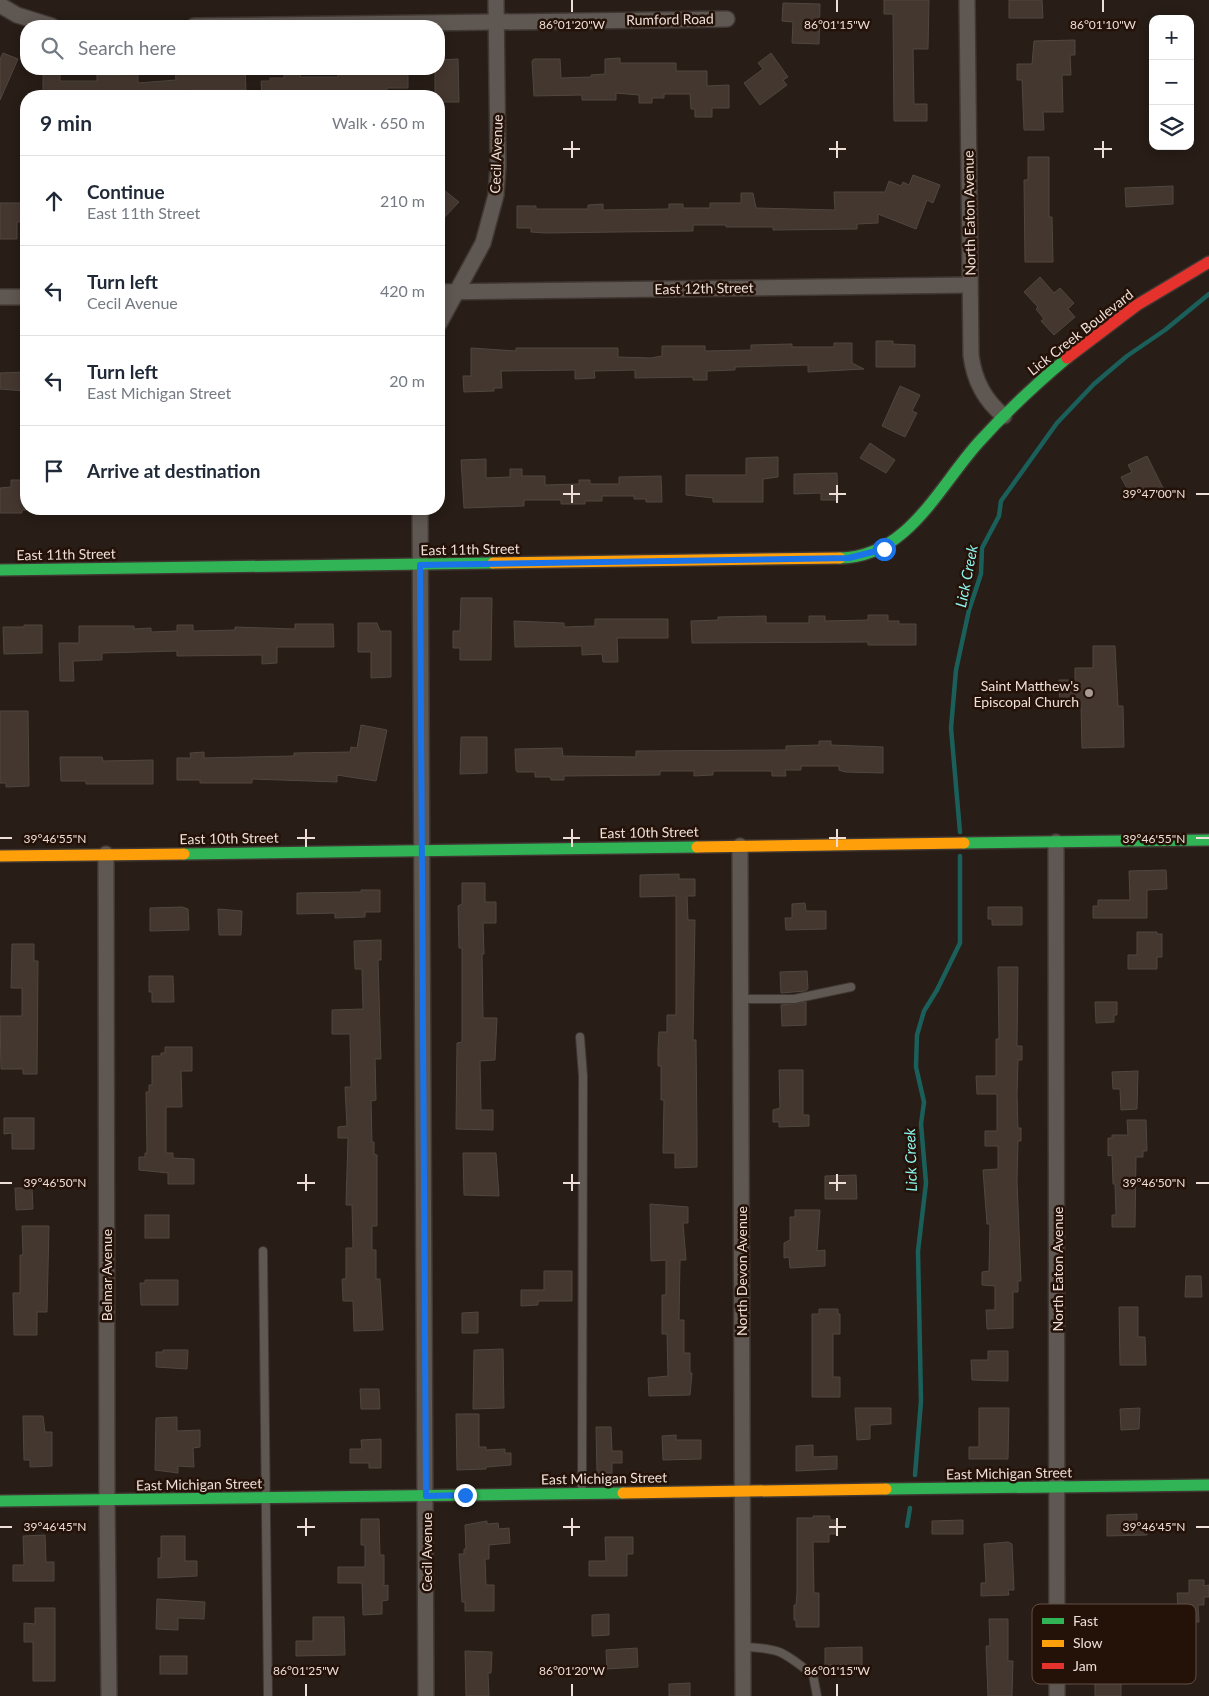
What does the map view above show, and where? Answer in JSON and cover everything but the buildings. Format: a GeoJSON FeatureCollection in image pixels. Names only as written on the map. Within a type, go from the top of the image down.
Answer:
{"type":"FeatureCollection","features":[{"type":"Feature","properties":{"kind":"street","name":"Cecil Avenue"},"geometry":{"type":"LineString","coordinates":[[445,313],[483,243],[496,195],[498,166],[496,0]]}},
{"type":"Feature","properties":{"kind":"street","name":"North Eaton Avenue"},"geometry":{"type":"LineString","coordinates":[[967,0],[970,349],[973,370],[985,396],[1004,416]]}},
{"type":"Feature","properties":{"kind":"street"},"geometry":{"type":"LineString","coordinates":[[0,4],[17,15],[33,20]]}},
{"type":"Feature","properties":{"kind":"street","name":"Rumford Road"},"geometry":{"type":"LineString","coordinates":[[445,23],[727,18]]}},
{"type":"Feature","properties":{"kind":"street","name":"Lick Creek Boulevard"},"geometry":{"type":"LineString","coordinates":[[924,511],[972,451],[1004,416],[1054,368],[1137,306],[1209,262]]}},
{"type":"Feature","properties":{"kind":"street","name":"East 12th Street"},"geometry":{"type":"LineString","coordinates":[[445,292],[970,285]]}},
{"type":"Feature","properties":{"kind":"street"},"geometry":{"type":"LineString","coordinates":[[0,297],[20,297]]}},
{"type":"Feature","properties":{"kind":"street","name":"East 11th Street"},"geometry":{"type":"LineString","coordinates":[[0,570],[849,558],[870,554],[896,541],[907,532],[924,511]]}},
{"type":"Feature","properties":{"kind":"street","name":"Cecil Avenue"},"geometry":{"type":"LineString","coordinates":[[420,515],[426,1696]]}},
{"type":"Feature","properties":{"kind":"street","name":"East 10th Street"},"geometry":{"type":"LineString","coordinates":[[0,856],[1209,840]]}},
{"type":"Feature","properties":{"kind":"street","name":"North Eaton Avenue"},"geometry":{"type":"LineString","coordinates":[[1056,842],[1058,1604]]}},
{"type":"Feature","properties":{"kind":"street","name":"North Devon Avenue"},"geometry":{"type":"LineString","coordinates":[[740,846],[743,1696]]}},
{"type":"Feature","properties":{"kind":"street","name":"Belmar Avenue"},"geometry":{"type":"LineString","coordinates":[[106,854],[109,1696]]}},
{"type":"Feature","properties":{"kind":"street","name":"East Michigan Street"},"geometry":{"type":"LineString","coordinates":[[0,1501],[1209,1485]]}},
{"type":"Feature","properties":{"kind":"lane"},"geometry":{"type":"LineString","coordinates":[[740,999],[794,1000],[851,987]]}},
{"type":"Feature","properties":{"kind":"lane"},"geometry":{"type":"LineString","coordinates":[[580,1038],[583,1076],[582,1494]]}},
{"type":"Feature","properties":{"kind":"lane"},"geometry":{"type":"LineString","coordinates":[[263,1251],[263,1420],[267,1498],[268,1696]]}},
{"type":"Feature","properties":{"kind":"lane"},"geometry":{"type":"LineString","coordinates":[[743,1647],[774,1648],[796,1662],[813,1675],[817,1696]]}},
{"type":"Feature","properties":{"kind":"waterway","name":"Lick Creek"},"geometry":{"type":"LineString","coordinates":[[960,832],[951,728],[956,670],[969,610],[981,574],[982,548],[999,516],[1001,501],[1057,423],[1094,384],[1127,356],[1165,330],[1209,294]]}},
{"type":"Feature","properties":{"kind":"waterway","name":"Lick Creek"},"geometry":{"type":"LineString","coordinates":[[915,1475],[921,1401],[918,1251],[926,1183],[921,1124],[924,1102],[916,1067],[917,1035],[924,1011],[937,990],[960,943],[960,856]]}},
{"type":"Feature","properties":{"kind":"waterway","name":"Lick Creek"},"geometry":{"type":"LineString","coordinates":[[907,1526],[910,1508]]}},
{"type":"Feature","properties":{"kind":"traffic: fast"},"geometry":{"type":"LineString","coordinates":[[840,558],[864,555],[885,546],[903,532],[920,516],[989,431],[1021,398],[1067,358]]}},
{"type":"Feature","properties":{"kind":"traffic: fast"},"geometry":{"type":"LineString","coordinates":[[0,570],[493,563]]}},
{"type":"Feature","properties":{"kind":"traffic: fast"},"geometry":{"type":"LineString","coordinates":[[964,843],[1209,840]]}},
{"type":"Feature","properties":{"kind":"traffic: fast"},"geometry":{"type":"LineString","coordinates":[[184,854],[697,847]]}},
{"type":"Feature","properties":{"kind":"traffic: fast"},"geometry":{"type":"LineString","coordinates":[[886,1489],[1209,1485]]}},
{"type":"Feature","properties":{"kind":"traffic: fast"},"geometry":{"type":"LineString","coordinates":[[0,1501],[623,1493]]}},
{"type":"Feature","properties":{"kind":"traffic: slow"},"geometry":{"type":"LineString","coordinates":[[493,563],[840,558]]}},
{"type":"Feature","properties":{"kind":"traffic: slow"},"geometry":{"type":"LineString","coordinates":[[697,847],[964,843]]}},
{"type":"Feature","properties":{"kind":"traffic: slow"},"geometry":{"type":"LineString","coordinates":[[0,856],[184,854]]}},
{"type":"Feature","properties":{"kind":"traffic: slow"},"geometry":{"type":"LineString","coordinates":[[623,1493],[886,1489]]}},
{"type":"Feature","properties":{"kind":"traffic: jam"},"geometry":{"type":"LineString","coordinates":[[1067,358],[1137,305],[1209,262]]}},
{"type":"Feature","properties":{"kind":"place","name":"Saint Matthew's Episcopal Church"},"geometry":{"type":"Point","coordinates":[1089,693]}},
{"type":"Feature","properties":{"kind":"route"},"geometry":{"type":"LineString","coordinates":[[465,1495],[426,1496],[420,565],[849,558],[884,549]]}}]}
